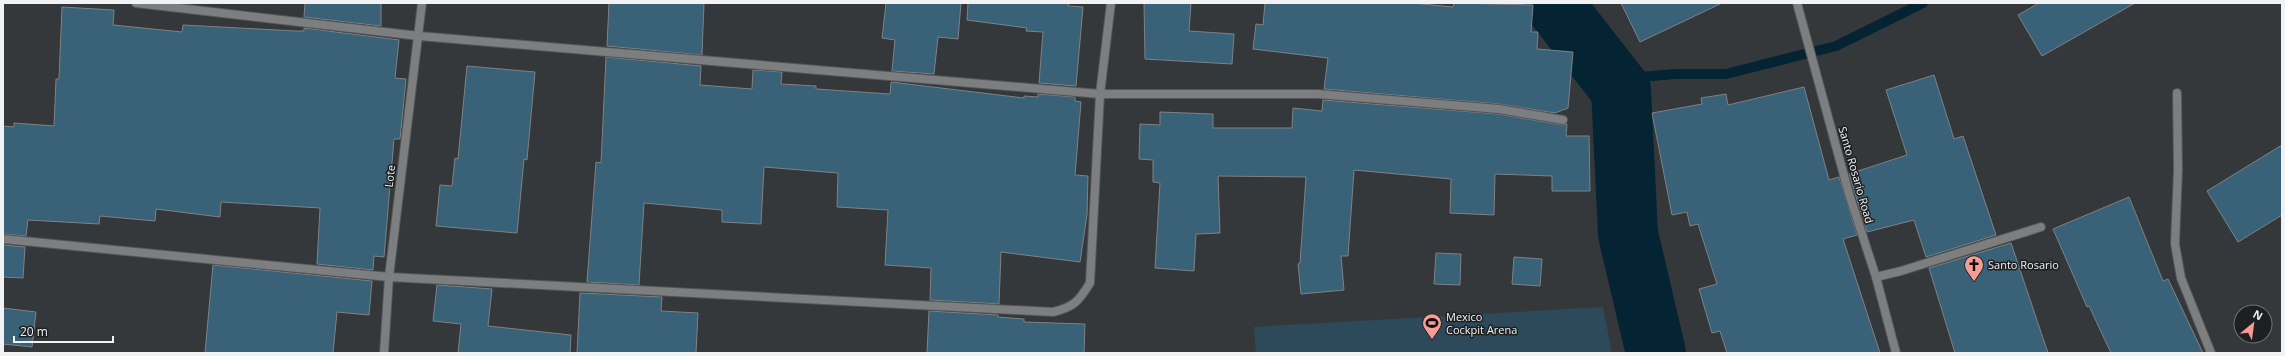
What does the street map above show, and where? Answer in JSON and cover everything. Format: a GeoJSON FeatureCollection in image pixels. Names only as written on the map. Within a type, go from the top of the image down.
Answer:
{"type":"FeatureCollection","features":[{"type":"Feature","properties":{"kind":"street"},"geometry":{"type":"LineString","coordinates":[[136,3],[419,36],[1100,94],[1318,94],[1499,109],[1563,120]]}},
{"type":"Feature","properties":{"kind":"street","name":"Lote"},"geometry":{"type":"LineString","coordinates":[[384,353],[389,276],[422,3]]}},
{"type":"Feature","properties":{"kind":"street"},"geometry":{"type":"LineString","coordinates":[[3,239],[389,276],[1053,312],[1070,308],[1082,297],[1090,283],[1100,94],[1111,3]]}},
{"type":"Feature","properties":{"kind":"street","name":"Santo Rosario Road"},"geometry":{"type":"LineString","coordinates":[[1797,4],[1849,194],[1876,276],[1896,353]]}},
{"type":"Feature","properties":{"kind":"street"},"geometry":{"type":"LineString","coordinates":[[2177,93],[2178,170],[2175,244],[2181,278],[2211,353]]}},
{"type":"Feature","properties":{"kind":"street"},"geometry":{"type":"LineString","coordinates":[[1876,276],[1901,271],[2041,227]]}},
{"type":"Feature","properties":{"kind":"shaded area","name":"Mexico Cockpit Arena"},"geometry":{"type":"Polygon","coordinates":[[[1603,307],[1612,353],[1256,353],[1254,327],[1603,307]]]}},
{"type":"Feature","properties":{"kind":"building"},"geometry":{"type":"Polygon","coordinates":[[[305,3],[381,3],[381,26],[304,17],[305,3]]]}},
{"type":"Feature","properties":{"kind":"building"},"geometry":{"type":"Polygon","coordinates":[[[609,3],[704,3],[702,55],[607,46],[609,3]]]}},
{"type":"Feature","properties":{"kind":"building"},"geometry":{"type":"Polygon","coordinates":[[[886,3],[961,3],[958,39],[938,37],[934,74],[892,71],[895,40],[882,38],[886,3]]]}},
{"type":"Feature","properties":{"kind":"building"},"geometry":{"type":"Polygon","coordinates":[[[968,3],[1069,3],[1068,6],[1083,7],[1076,86],[1039,83],[1043,32],[1026,31],[1027,28],[967,20],[968,3]]]}},
{"type":"Feature","properties":{"kind":"building"},"geometry":{"type":"Polygon","coordinates":[[[1144,3],[1191,3],[1189,31],[1234,34],[1232,64],[1145,59],[1144,3]]]}},
{"type":"Feature","properties":{"kind":"building"},"geometry":{"type":"Polygon","coordinates":[[[1265,3],[1412,3],[1453,7],[1454,3],[1533,5],[1531,32],[1538,32],[1537,49],[1573,52],[1568,108],[1555,113],[1499,104],[1324,89],[1328,58],[1253,49],[1256,24],[1263,25],[1265,3]]]}},
{"type":"Feature","properties":{"kind":"building"},"geometry":{"type":"Polygon","coordinates":[[[1621,3],[1722,3],[1640,42],[1621,3]]]}},
{"type":"Feature","properties":{"kind":"building"},"geometry":{"type":"Polygon","coordinates":[[[2039,3],[2135,3],[2042,56],[2018,15],[2039,3]]]}},
{"type":"Feature","properties":{"kind":"building"},"geometry":{"type":"Polygon","coordinates":[[[62,7],[114,10],[113,25],[182,32],[183,25],[296,31],[304,31],[304,28],[399,40],[395,78],[406,79],[400,139],[394,139],[384,257],[374,256],[373,270],[317,264],[320,208],[221,202],[220,217],[156,209],[155,221],[100,216],[99,224],[28,220],[26,236],[3,234],[3,126],[14,127],[14,123],[54,126],[56,79],[59,79],[62,7]]]}},
{"type":"Feature","properties":{"kind":"building"},"geometry":{"type":"Polygon","coordinates":[[[606,57],[701,66],[700,85],[752,89],[753,70],[782,72],[781,84],[816,86],[816,89],[890,94],[891,82],[1024,98],[1024,96],[1038,97],[1038,94],[1075,97],[1075,101],[1081,102],[1075,175],[1088,176],[1087,215],[1080,262],[1001,252],[999,304],[930,300],[931,268],[885,265],[888,210],[837,207],[838,173],[764,167],[761,224],[722,222],[722,210],[644,203],[639,285],[587,282],[596,162],[601,163],[606,57]]]}},
{"type":"Feature","properties":{"kind":"building"},"geometry":{"type":"Polygon","coordinates":[[[467,66],[535,72],[527,160],[524,159],[517,233],[436,226],[440,185],[452,186],[455,158],[458,159],[467,66]]]}},
{"type":"Feature","properties":{"kind":"building"},"geometry":{"type":"Polygon","coordinates":[[[1934,75],[1954,139],[1963,136],[1996,235],[1926,257],[1914,220],[1867,232],[1849,174],[1907,155],[1886,90],[1934,75]]]}},
{"type":"Feature","properties":{"kind":"building"},"geometry":{"type":"Polygon","coordinates":[[[1804,87],[1829,180],[1839,177],[1857,235],[1843,239],[1880,353],[1727,353],[1720,331],[1712,333],[1699,289],[1717,284],[1698,224],[1690,226],[1687,212],[1672,215],[1652,113],[1702,104],[1701,98],[1726,94],[1728,105],[1804,87]]]}},
{"type":"Feature","properties":{"kind":"building"},"geometry":{"type":"Polygon","coordinates":[[[1323,100],[1498,114],[1562,125],[1567,124],[1566,136],[1589,136],[1590,191],[1552,191],[1552,176],[1495,174],[1494,215],[1450,213],[1451,179],[1354,170],[1348,256],[1341,256],[1344,290],[1301,294],[1298,264],[1300,263],[1306,177],[1218,176],[1220,233],[1196,234],[1194,271],[1155,268],[1160,183],[1153,182],[1153,160],[1139,159],[1140,124],[1160,125],[1160,112],[1213,114],[1213,128],[1292,128],[1293,108],[1322,111],[1323,100]]]}},
{"type":"Feature","properties":{"kind":"building"},"geometry":{"type":"Polygon","coordinates":[[[2282,145],[2282,215],[2238,242],[2207,191],[2282,145]]]}},
{"type":"Feature","properties":{"kind":"building"},"geometry":{"type":"Polygon","coordinates":[[[2129,197],[2163,281],[2168,279],[2203,353],[2111,353],[2089,306],[2087,307],[2053,229],[2129,197]]]}},
{"type":"Feature","properties":{"kind":"building"},"geometry":{"type":"Polygon","coordinates":[[[2011,243],[2048,353],[1955,353],[1929,268],[2011,243]]]}},
{"type":"Feature","properties":{"kind":"building"},"geometry":{"type":"Polygon","coordinates":[[[3,245],[25,247],[23,278],[3,277],[3,245]]]}},
{"type":"Feature","properties":{"kind":"building"},"geometry":{"type":"Polygon","coordinates":[[[1436,253],[1461,254],[1460,285],[1434,284],[1436,253]]]}},
{"type":"Feature","properties":{"kind":"building"},"geometry":{"type":"Polygon","coordinates":[[[1514,257],[1542,259],[1540,286],[1512,284],[1514,257]]]}},
{"type":"Feature","properties":{"kind":"building"},"geometry":{"type":"Polygon","coordinates":[[[213,265],[372,281],[369,315],[337,312],[333,353],[205,353],[213,265]]]}},
{"type":"Feature","properties":{"kind":"building"},"geometry":{"type":"Polygon","coordinates":[[[437,285],[492,289],[488,326],[571,335],[570,353],[458,353],[461,324],[433,321],[437,285]]]}},
{"type":"Feature","properties":{"kind":"building"},"geometry":{"type":"Polygon","coordinates":[[[580,293],[662,297],[661,311],[698,313],[696,353],[577,353],[580,293]]]}},
{"type":"Feature","properties":{"kind":"building"},"geometry":{"type":"Polygon","coordinates":[[[3,308],[36,312],[32,347],[3,344],[3,308]]]}},
{"type":"Feature","properties":{"kind":"building"},"geometry":{"type":"Polygon","coordinates":[[[929,311],[998,315],[998,317],[1024,319],[1024,322],[1085,324],[1084,353],[927,353],[929,311]]]}},
{"type":"Feature","properties":{"kind":"waterway"},"geometry":{"type":"LineString","coordinates":[[1553,3],[1621,90],[1628,234],[1656,353]]}},
{"type":"Feature","properties":{"kind":"waterway"},"geometry":{"type":"LineString","coordinates":[[1621,90],[1621,82],[1640,77],[1675,74],[1726,74],[1836,46],[1923,3]]}},
{"type":"Feature","properties":{"kind":"place","name":"Santo Rosario"},"geometry":{"type":"Point","coordinates":[1974,282]}},
{"type":"Feature","properties":{"kind":"place","name":"Mexico Cockpit Arena"},"geometry":{"type":"Point","coordinates":[1432,340]}}]}
